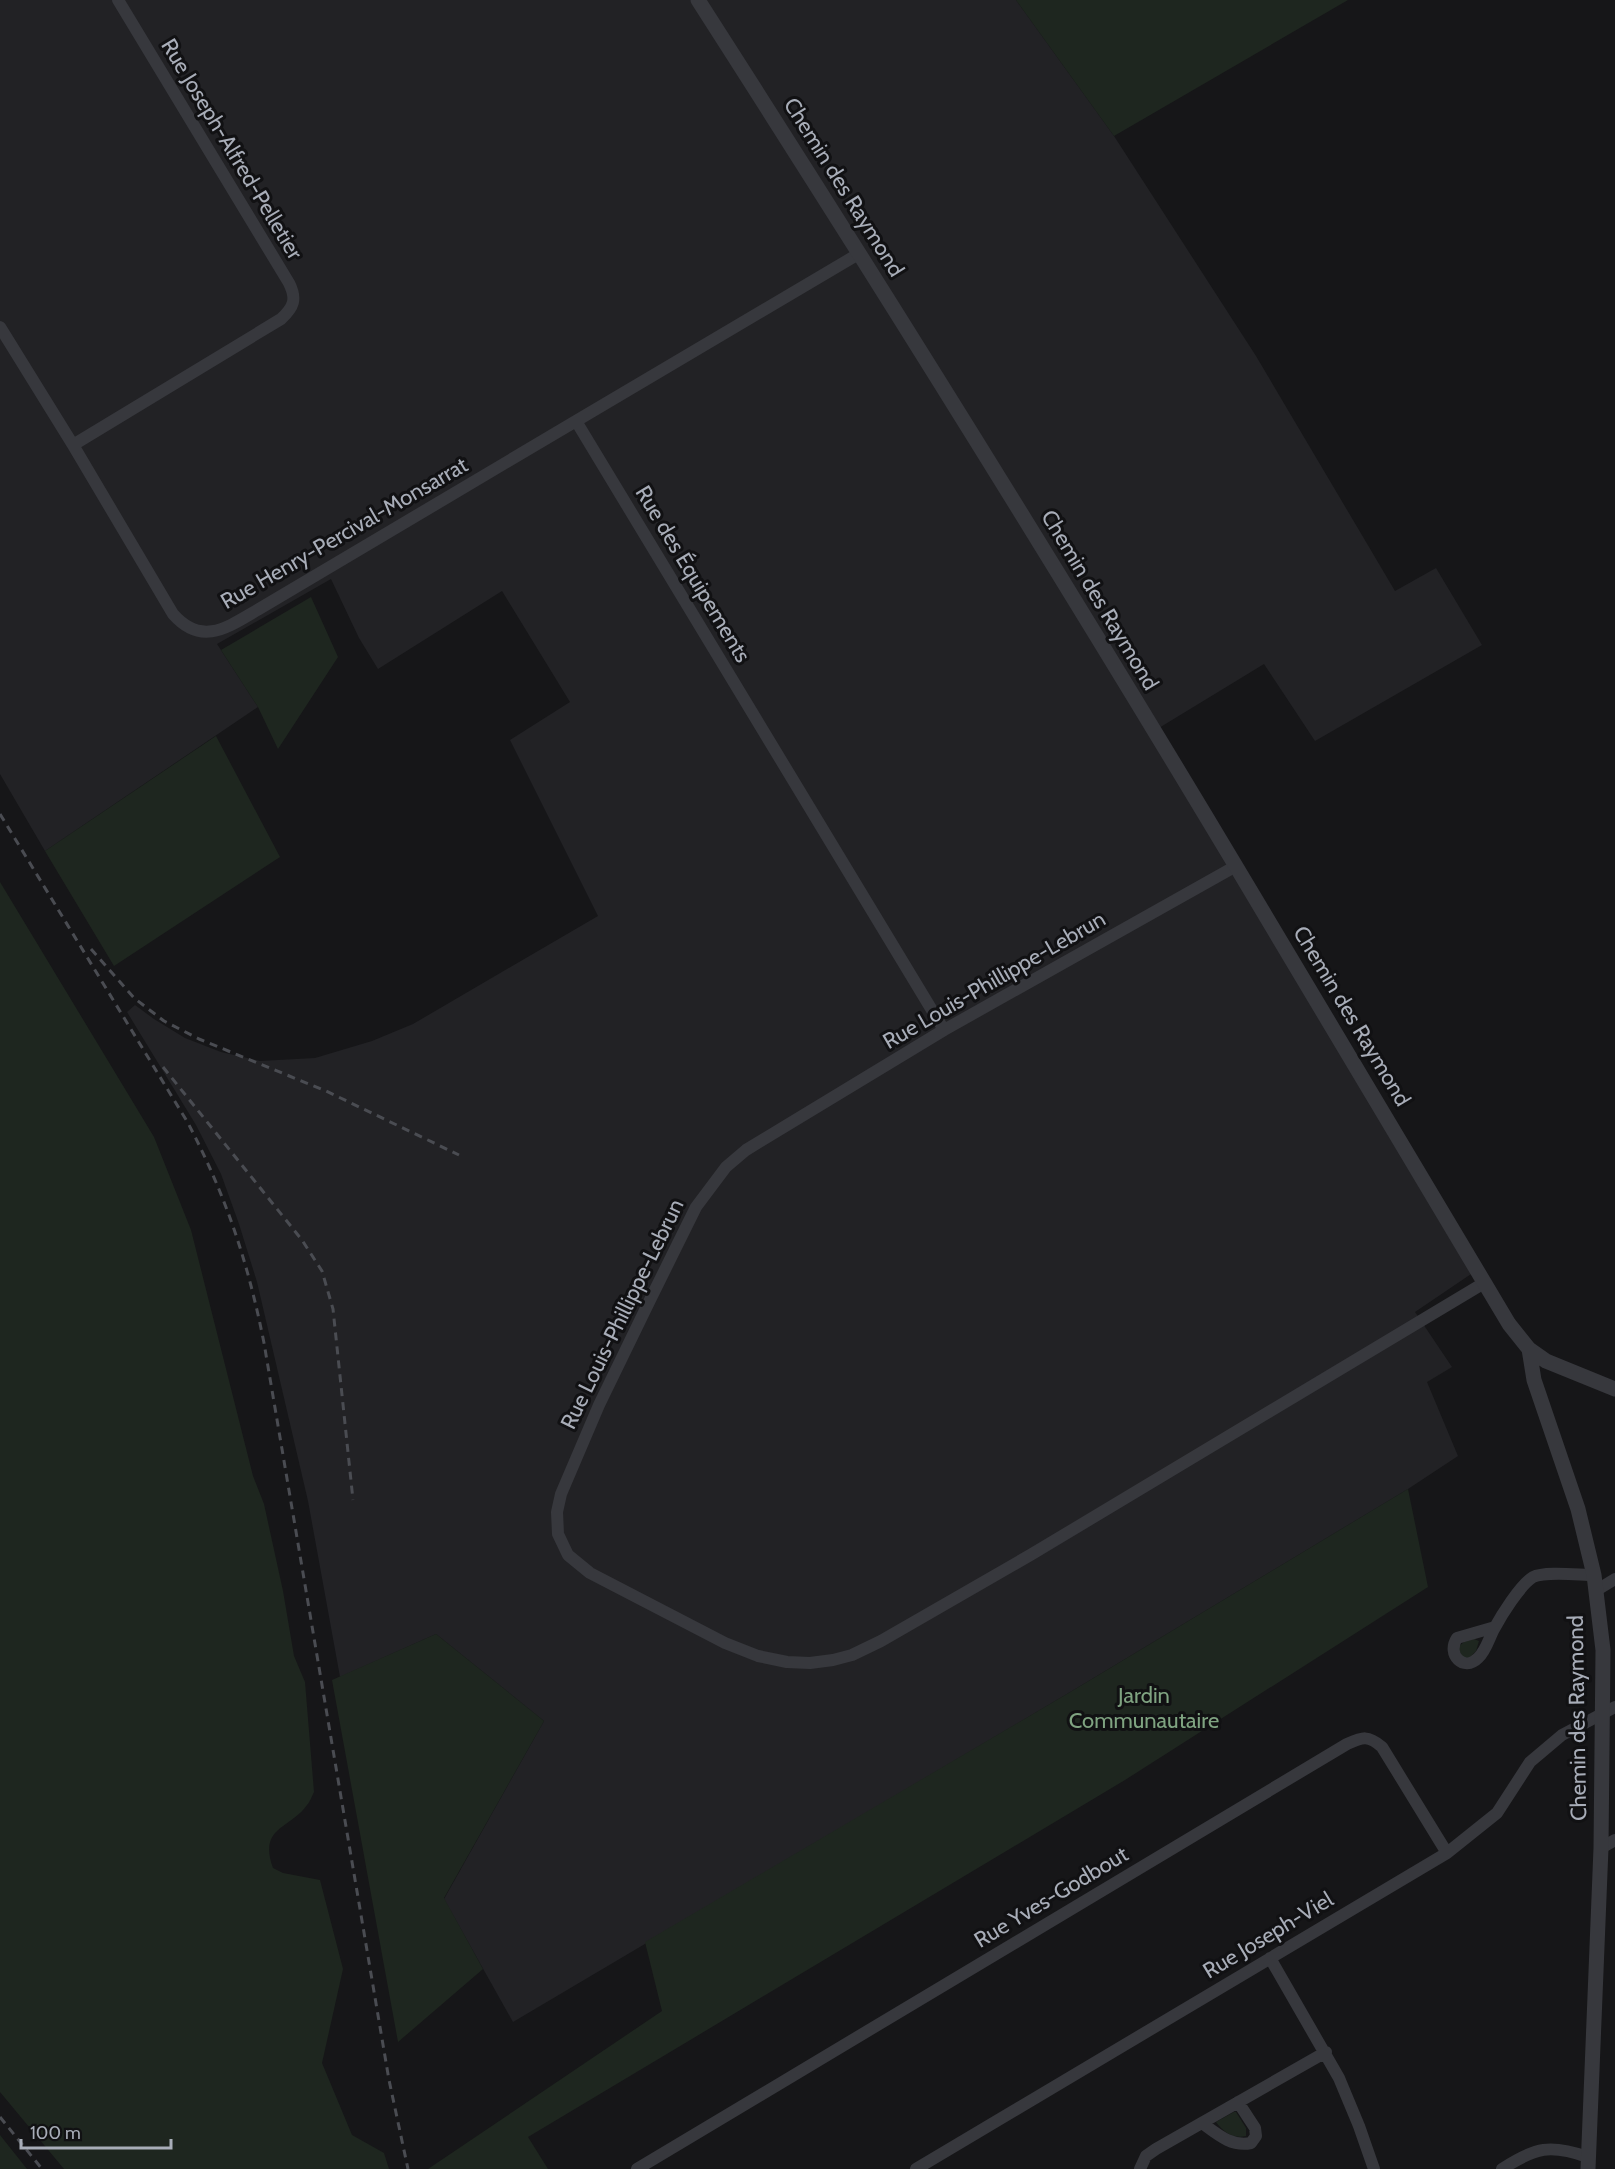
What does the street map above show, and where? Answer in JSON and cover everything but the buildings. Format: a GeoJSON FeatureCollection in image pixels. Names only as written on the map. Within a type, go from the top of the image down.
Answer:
{"type":"FeatureCollection","features":[{"type":"Feature","properties":{"kind":"street","name":"Rue Joseph-Alfred-Pelletier"},"geometry":{"type":"LineString","coordinates":[[73,445],[281,319],[291,310],[295,302],[289,283],[118,0]]}},
{"type":"Feature","properties":{"kind":"street","name":"Chemin des Raymond"},"geometry":{"type":"LineString","coordinates":[[699,0],[860,253],[1236,866],[1509,1324],[1529,1349],[1534,1380],[1578,1509],[1595,1583],[1609,1710],[1600,1848],[1588,2163]]}},
{"type":"Feature","properties":{"kind":"street"},"geometry":{"type":"LineString","coordinates":[[576,421],[860,253]]}},
{"type":"Feature","properties":{"kind":"street","name":"Rue Henry-Percival-Monsarrat"},"geometry":{"type":"LineString","coordinates":[[0,327],[173,614],[182,624],[192,630],[205,633],[219,631],[259,609],[576,421]]}},
{"type":"Feature","properties":{"kind":"street","name":"Rue des Équipements"},"geometry":{"type":"LineString","coordinates":[[576,421],[945,1030]]}},
{"type":"Feature","properties":{"kind":"street","name":"Rue Louis-Phillippe-Lebrun"},"geometry":{"type":"LineString","coordinates":[[1236,866],[945,1030],[746,1150],[726,1167],[696,1207],[598,1405],[561,1494],[557,1512],[558,1534],[568,1555],[590,1573],[725,1642],[758,1656],[787,1662],[810,1663],[852,1655],[881,1641],[1032,1554],[1484,1282]]}},
{"type":"Feature","properties":{"kind":"street"},"geometry":{"type":"LineString","coordinates":[[1529,1349],[1546,1361],[1571,1373],[1615,1389]]}},
{"type":"Feature","properties":{"kind":"street"},"geometry":{"type":"LineString","coordinates":[[1495,1627],[1518,1593],[1534,1577],[1544,1575],[1595,1583],[1615,1579]]}},
{"type":"Feature","properties":{"kind":"street","name":"Rue Joseph-Viel"},"geometry":{"type":"LineString","coordinates":[[920,2168],[1447,1852],[1497,1813],[1530,1762],[1562,1735],[1609,1710]]}},
{"type":"Feature","properties":{"kind":"street","name":"Rue Yves-Godbout"},"geometry":{"type":"LineString","coordinates":[[637,2169],[1336,1750],[1361,1738],[1373,1740],[1382,1747],[1447,1852]]}},
{"type":"Feature","properties":{"kind":"street"},"geometry":{"type":"LineString","coordinates":[[1600,1848],[1615,1840]]}},
{"type":"Feature","properties":{"kind":"street"},"geometry":{"type":"LineString","coordinates":[[1270,1958],[1326,2052],[1349,2100],[1374,2169]]}},
{"type":"Feature","properties":{"kind":"street"},"geometry":{"type":"LineString","coordinates":[[1140,2169],[1146,2156],[1326,2052]]}},
{"type":"Feature","properties":{"kind":"street"},"geometry":{"type":"LineString","coordinates":[[1202,2123],[1233,2143],[1242,2145],[1251,2143],[1256,2136],[1255,2128],[1238,2102]]}},
{"type":"Feature","properties":{"kind":"street"},"geometry":{"type":"LineString","coordinates":[[1502,2169],[1517,2159],[1549,2148],[1564,2149],[1588,2163]]}},
{"type":"Feature","properties":{"kind":"shaded area"},"geometry":{"type":"Polygon","coordinates":[[[0,0],[1016,0],[1114,136],[1256,356],[1395,591],[1436,568],[1482,645],[1315,741],[1264,664],[1154,731],[1477,1270],[1415,1312],[1452,1367],[1427,1382],[1458,1456],[1408,1489],[1072,1691],[513,2022],[444,1899],[544,1721],[436,1634],[340,1677],[308,1501],[257,1282],[239,1224],[221,1174],[196,1125],[127,1012],[135,1005],[185,1038],[221,1052],[260,1061],[315,1058],[372,1041],[413,1024],[598,916],[510,740],[570,702],[502,591],[378,669],[359,638],[331,579],[217,644],[258,707],[45,851],[0,774],[0,0]]]}},
{"type":"Feature","properties":{"kind":"green space"},"geometry":{"type":"Polygon","coordinates":[[[1016,0],[1348,0],[1114,136],[1016,0]]]}},
{"type":"Feature","properties":{"kind":"green space"},"geometry":{"type":"Polygon","coordinates":[[[311,597],[338,657],[278,749],[258,707],[221,650],[311,597]]]}},
{"type":"Feature","properties":{"kind":"green space"},"geometry":{"type":"Polygon","coordinates":[[[216,736],[280,857],[114,966],[45,851],[216,736]]]}},
{"type":"Feature","properties":{"kind":"green space"},"geometry":{"type":"Polygon","coordinates":[[[0,882],[154,1137],[191,1230],[253,1476],[264,1504],[294,1656],[305,1682],[314,1792],[300,1813],[273,1836],[269,1855],[273,1868],[283,1873],[320,1880],[343,1969],[322,2063],[352,2135],[384,2153],[389,2169],[64,2169],[0,2092],[0,882]]]}},
{"type":"Feature","properties":{"kind":"green space","name":"Jardin Communautaire"},"geometry":{"type":"Polygon","coordinates":[[[1408,1489],[1428,1587],[1125,1780],[528,2137],[548,2169],[428,2169],[662,2011],[645,1942],[1072,1691],[1408,1489]]]}},
{"type":"Feature","properties":{"kind":"green space"},"geometry":{"type":"Polygon","coordinates":[[[436,1634],[544,1721],[444,1898],[483,1969],[398,2042],[332,1680],[436,1634]]]}},
{"type":"Feature","properties":{"kind":"green space"},"geometry":{"type":"Polygon","coordinates":[[[1474,1639],[1479,1641],[1476,1651],[1469,1658],[1462,1657],[1458,1647],[1474,1639]]]}},
{"type":"Feature","properties":{"kind":"green space"},"geometry":{"type":"Polygon","coordinates":[[[1234,2112],[1246,2128],[1246,2136],[1229,2134],[1216,2122],[1234,2112]]]}},
{"type":"Feature","properties":{"kind":"green space"},"geometry":{"type":"Polygon","coordinates":[[[0,2135],[27,2169],[0,2169],[0,2135]]]}},
{"type":"Feature","properties":{"kind":"railway"},"geometry":{"type":"LineString","coordinates":[[0,814],[188,1123],[225,1203],[243,1257],[264,1343],[389,2080],[408,2169]]}},
{"type":"Feature","properties":{"kind":"railway"},"geometry":{"type":"LineString","coordinates":[[91,949],[134,998],[164,1021],[199,1039],[326,1091],[459,1155]]}},
{"type":"Feature","properties":{"kind":"railway"},"geometry":{"type":"LineString","coordinates":[[163,1067],[302,1240],[322,1271],[333,1309],[353,1500]]}},
{"type":"Feature","properties":{"kind":"railway"},"geometry":{"type":"LineString","coordinates":[[0,2117],[42,2169]]}}]}
